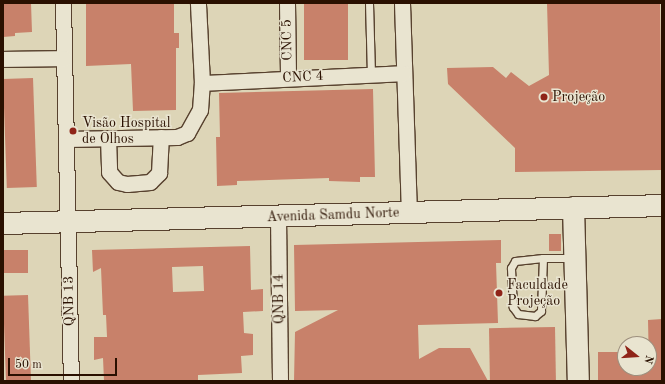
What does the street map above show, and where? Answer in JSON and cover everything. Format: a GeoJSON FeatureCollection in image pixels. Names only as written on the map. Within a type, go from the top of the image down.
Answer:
{"type":"FeatureCollection","features":[{"type":"Feature","properties":{"kind":"main road","name":"Avenida Samdu Norte"},"geometry":{"type":"LineString","coordinates":[[3,222],[662,205]]}},
{"type":"Feature","properties":{"kind":"main road"},"geometry":{"type":"LineString","coordinates":[[573,207],[578,381]]}},
{"type":"Feature","properties":{"kind":"street","name":"QNB 13"},"geometry":{"type":"LineString","coordinates":[[63,3],[71,381]]}},
{"type":"Feature","properties":{"kind":"street"},"geometry":{"type":"LineString","coordinates":[[66,139],[177,137],[187,133],[194,124],[200,110],[202,83],[198,3]]}},
{"type":"Feature","properties":{"kind":"street","name":"CNC 5"},"geometry":{"type":"LineString","coordinates":[[287,3],[288,77]]}},
{"type":"Feature","properties":{"kind":"street"},"geometry":{"type":"LineString","coordinates":[[402,3],[410,212]]}},
{"type":"Feature","properties":{"kind":"street"},"geometry":{"type":"LineString","coordinates":[[3,59],[64,58]]}},
{"type":"Feature","properties":{"kind":"street","name":"CNC 4"},"geometry":{"type":"LineString","coordinates":[[202,83],[288,77],[404,72]]}},
{"type":"Feature","properties":{"kind":"street"},"geometry":{"type":"LineString","coordinates":[[108,138],[109,172],[118,182],[127,184],[150,182],[159,174],[161,137]]}},
{"type":"Feature","properties":{"kind":"street","name":"QNB 14"},"geometry":{"type":"LineString","coordinates":[[278,216],[280,381]]}},
{"type":"Feature","properties":{"kind":"lane"},"geometry":{"type":"LineString","coordinates":[[369,3],[371,74]]}},
{"type":"Feature","properties":{"kind":"lane"},"geometry":{"type":"LineString","coordinates":[[543,258],[541,311],[535,316],[518,314],[513,307],[512,263],[519,259],[543,258],[574,258]]}},
{"type":"Feature","properties":{"kind":"building"},"geometry":{"type":"Polygon","coordinates":[[[3,3],[31,3],[32,32],[15,33],[15,36],[3,37],[3,3]]]}},
{"type":"Feature","properties":{"kind":"building"},"geometry":{"type":"Polygon","coordinates":[[[86,3],[174,3],[174,33],[179,33],[179,48],[176,48],[176,110],[133,111],[131,64],[86,66],[86,3]]]}},
{"type":"Feature","properties":{"kind":"building"},"geometry":{"type":"Polygon","coordinates":[[[304,3],[348,3],[348,60],[304,60],[304,3]]]}},
{"type":"Feature","properties":{"kind":"building"},"geometry":{"type":"Polygon","coordinates":[[[547,3],[660,3],[662,170],[515,172],[515,148],[448,84],[447,68],[493,67],[506,78],[511,72],[529,86],[549,75],[547,3]]]}},
{"type":"Feature","properties":{"kind":"building"},"geometry":{"type":"Polygon","coordinates":[[[33,78],[37,187],[7,188],[3,79],[33,78]]]}},
{"type":"Feature","properties":{"kind":"building"},"geometry":{"type":"Polygon","coordinates":[[[373,89],[375,177],[360,177],[360,182],[329,181],[329,178],[237,181],[237,185],[217,186],[216,137],[220,137],[219,93],[373,89]]]}},
{"type":"Feature","properties":{"kind":"building"},"geometry":{"type":"Polygon","coordinates":[[[549,234],[561,234],[561,251],[549,251],[549,234]]]}},
{"type":"Feature","properties":{"kind":"building"},"geometry":{"type":"Polygon","coordinates":[[[501,240],[501,263],[496,263],[498,323],[418,325],[419,359],[439,348],[470,348],[488,381],[294,381],[295,332],[338,310],[295,311],[294,245],[501,240]]]}},
{"type":"Feature","properties":{"kind":"building"},"geometry":{"type":"Polygon","coordinates":[[[250,246],[251,290],[263,289],[263,311],[243,312],[244,333],[253,334],[253,355],[241,356],[242,373],[198,375],[198,381],[104,381],[103,358],[94,360],[94,337],[107,337],[106,315],[103,315],[101,268],[93,272],[92,250],[250,246]],[[203,266],[172,267],[173,292],[204,291],[203,266]]]}},
{"type":"Feature","properties":{"kind":"building"},"geometry":{"type":"Polygon","coordinates":[[[3,250],[28,250],[28,273],[3,273],[3,250]]]}},
{"type":"Feature","properties":{"kind":"building"},"geometry":{"type":"Polygon","coordinates":[[[28,295],[31,381],[6,381],[3,296],[28,295]]]}},
{"type":"Feature","properties":{"kind":"building"},"geometry":{"type":"Polygon","coordinates":[[[662,319],[662,381],[598,381],[598,352],[617,352],[617,376],[657,376],[657,336],[648,336],[648,320],[662,319]]]}},
{"type":"Feature","properties":{"kind":"building"},"geometry":{"type":"Polygon","coordinates":[[[555,327],[556,381],[490,381],[489,328],[555,327]]]}},
{"type":"Feature","properties":{"kind":"place","name":"Projeção"},"geometry":{"type":"Point","coordinates":[544,97]}},
{"type":"Feature","properties":{"kind":"place","name":"Visão Hospital de Olhos"},"geometry":{"type":"Point","coordinates":[73,131]}},
{"type":"Feature","properties":{"kind":"place","name":"Faculdade Projeção"},"geometry":{"type":"Point","coordinates":[499,293]}}]}
